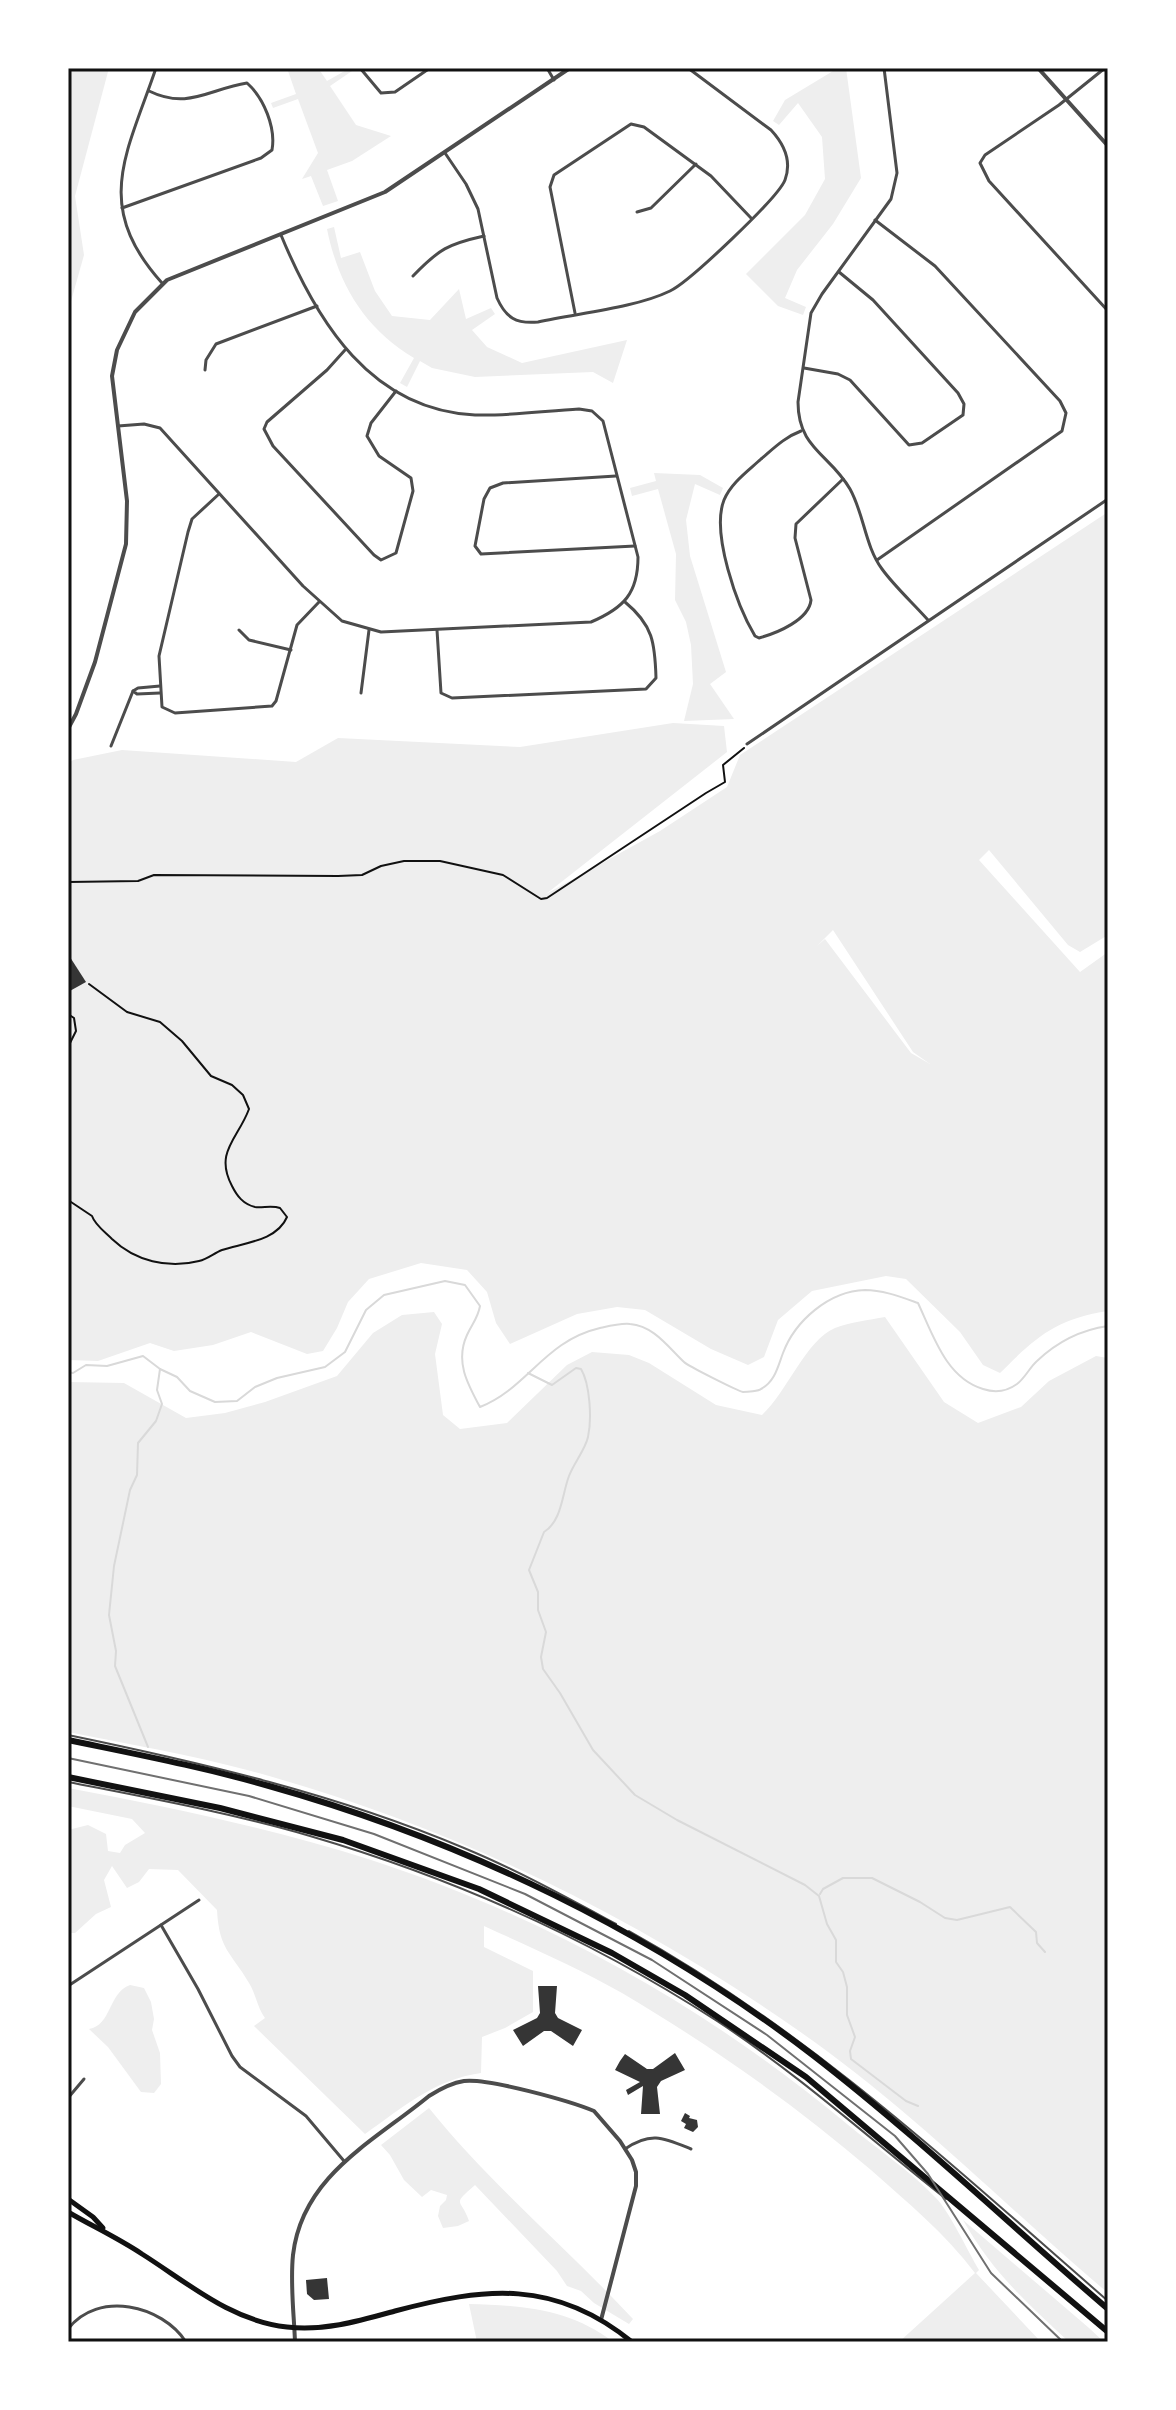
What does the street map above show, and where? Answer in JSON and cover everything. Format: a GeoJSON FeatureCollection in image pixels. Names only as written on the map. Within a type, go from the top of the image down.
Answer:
{"type":"FeatureCollection","features":[{"type":"Feature","properties":{"kind":"highway"},"geometry":{"type":"LineString","coordinates":[[68,1738],[218,1772],[356,1812],[463,1852],[573,1905],[695,1975],[806,2050],[896,2124],[1108,2309]]}},
{"type":"Feature","properties":{"kind":"highway"},"geometry":{"type":"LineString","coordinates":[[68,1779],[220,1808],[343,1840],[479,1889],[612,1953],[685,1995],[806,2077],[1108,2332]]}},
{"type":"Feature","properties":{"kind":"main road"},"geometry":{"type":"LineString","coordinates":[[68,2199],[93,2217],[103,2229]]}},
{"type":"Feature","properties":{"kind":"main road"},"geometry":{"type":"LineString","coordinates":[[68,2212],[103,2229],[230,2311],[259,2322],[319,2329],[442,2299],[483,2292],[521,2294],[556,2301],[601,2320],[632,2342]]}},
{"type":"Feature","properties":{"kind":"street"},"geometry":{"type":"LineString","coordinates":[[156,68],[120,179],[126,229],[135,249],[162,283]]}},
{"type":"Feature","properties":{"kind":"street"},"geometry":{"type":"LineString","coordinates":[[360,68],[381,93],[395,92],[430,68]]}},
{"type":"Feature","properties":{"kind":"street"},"geometry":{"type":"LineString","coordinates":[[547,68],[554,80]]}},
{"type":"Feature","properties":{"kind":"street"},"geometry":{"type":"LineString","coordinates":[[68,729],[95,662],[126,544],[129,519],[112,390],[117,350],[135,312],[162,283],[186,271],[373,199],[570,68]]}},
{"type":"Feature","properties":{"kind":"street"},"geometry":{"type":"LineString","coordinates":[[445,153],[473,196],[497,298],[502,310],[512,320],[538,322],[641,301],[671,291],[696,273],[779,192],[788,166],[780,140],[771,130],[688,68]]}},
{"type":"Feature","properties":{"kind":"street"},"geometry":{"type":"LineString","coordinates":[[884,68],[883,83],[897,173],[891,199],[811,313],[798,402],[801,430],[851,491],[882,569],[928,620]]}},
{"type":"Feature","properties":{"kind":"street"},"geometry":{"type":"LineString","coordinates":[[1038,68],[1108,146]]}},
{"type":"Feature","properties":{"kind":"street"},"geometry":{"type":"LineString","coordinates":[[1105,68],[985,155],[980,163],[989,181],[1108,311]]}},
{"type":"Feature","properties":{"kind":"street"},"geometry":{"type":"LineString","coordinates":[[122,208],[261,158],[272,150],[274,134],[257,92],[247,83],[198,99],[170,99],[149,91]]}},
{"type":"Feature","properties":{"kind":"street"},"geometry":{"type":"LineString","coordinates":[[575,314],[550,187],[554,175],[631,124],[644,127],[696,164],[751,218]]}},
{"type":"Feature","properties":{"kind":"street"},"geometry":{"type":"LineString","coordinates":[[637,212],[651,208],[696,164]]}},
{"type":"Feature","properties":{"kind":"street"},"geometry":{"type":"LineString","coordinates":[[875,220],[935,266],[1060,401],[1066,413],[1062,431],[877,560]]}},
{"type":"Feature","properties":{"kind":"street"},"geometry":{"type":"LineString","coordinates":[[118,426],[144,424],[160,428],[319,602],[342,621],[369,630],[437,630],[591,622],[625,602],[638,574],[635,546],[603,421],[592,411],[579,409],[474,415],[433,407],[396,391],[373,376],[332,333],[281,235]]}},
{"type":"Feature","properties":{"kind":"street"},"geometry":{"type":"LineString","coordinates":[[413,276],[452,243],[484,236]]}},
{"type":"Feature","properties":{"kind":"street"},"geometry":{"type":"LineString","coordinates":[[803,368],[838,374],[850,380],[909,445],[922,443],[963,415],[964,404],[958,393],[873,300],[839,272]]}},
{"type":"Feature","properties":{"kind":"street"},"geometry":{"type":"LineString","coordinates":[[205,370],[206,360],[216,344],[317,306]]}},
{"type":"Feature","properties":{"kind":"street"},"geometry":{"type":"LineString","coordinates":[[345,350],[327,370],[267,422],[264,429],[273,446],[381,560],[396,553],[413,491],[411,478],[379,456],[367,436],[371,423],[396,391]]}},
{"type":"Feature","properties":{"kind":"street"},"geometry":{"type":"LineString","coordinates":[[801,430],[780,442],[738,480],[723,503],[720,518],[722,541],[741,609],[755,636],[759,638],[772,634],[804,616],[810,609],[811,600],[795,538],[796,524],[843,479]]}},
{"type":"Feature","properties":{"kind":"street"},"geometry":{"type":"LineString","coordinates":[[616,476],[503,483],[490,488],[484,499],[475,546],[481,554],[635,546]]}},
{"type":"Feature","properties":{"kind":"street"},"geometry":{"type":"LineString","coordinates":[[219,494],[192,519],[188,532],[159,656],[162,707],[169,712],[272,706],[297,625],[319,602]]}},
{"type":"Feature","properties":{"kind":"street"},"geometry":{"type":"LineString","coordinates":[[747,744],[1108,499]]}},
{"type":"Feature","properties":{"kind":"street"},"geometry":{"type":"LineString","coordinates":[[437,630],[441,693],[452,698],[646,689],[656,678],[654,643],[648,626],[625,602]]}},
{"type":"Feature","properties":{"kind":"street"},"geometry":{"type":"LineString","coordinates":[[239,630],[249,640],[291,650]]}},
{"type":"Feature","properties":{"kind":"street"},"geometry":{"type":"LineString","coordinates":[[361,693],[369,630]]}},
{"type":"Feature","properties":{"kind":"street"},"geometry":{"type":"LineString","coordinates":[[111,746],[133,691],[160,686]]}},
{"type":"Feature","properties":{"kind":"street"},"geometry":{"type":"LineString","coordinates":[[133,691],[137,694],[160,693]]}},
{"type":"Feature","properties":{"kind":"street"},"geometry":{"type":"LineString","coordinates":[[68,1986],[199,1900]]}},
{"type":"Feature","properties":{"kind":"street"},"geometry":{"type":"LineString","coordinates":[[161,1925],[240,2067],[306,2116],[345,2162]]}},
{"type":"Feature","properties":{"kind":"street"},"geometry":{"type":"LineString","coordinates":[[68,2098],[84,2079]]}},
{"type":"Feature","properties":{"kind":"street"},"geometry":{"type":"LineString","coordinates":[[295,2342],[293,2267],[298,2231],[318,2190],[332,2172],[429,2096],[454,2084],[475,2081],[594,2111],[632,2160],[636,2185],[601,2320]]}},
{"type":"Feature","properties":{"kind":"street"},"geometry":{"type":"LineString","coordinates":[[625,2149],[640,2139],[654,2137],[691,2149]]}},
{"type":"Feature","properties":{"kind":"street"},"geometry":{"type":"LineString","coordinates":[[68,2329],[74,2321],[97,2310],[135,2308],[161,2316],[186,2342]]}},
{"type":"Feature","properties":{"kind":"lane"},"geometry":{"type":"LineString","coordinates":[[68,1738],[235,1771],[348,1805],[463,1847],[563,1895],[703,1974],[804,2043],[891,2112],[1108,2301]]}},
{"type":"Feature","properties":{"kind":"path"},"geometry":{"type":"LineString","coordinates":[[68,882],[138,881],[154,875],[362,875],[381,866],[404,861],[440,861],[503,875],[541,899],[546,899],[706,793],[722,786],[725,782],[723,765],[742,752],[747,744]]}},
{"type":"Feature","properties":{"kind":"path"},"geometry":{"type":"LineString","coordinates":[[68,1200],[92,1216],[93,1221],[117,1244],[148,1262],[158,1264],[199,1261],[220,1251],[249,1244],[270,1234],[287,1217],[280,1208],[254,1207],[242,1201],[224,1171],[231,1142],[249,1109],[243,1095],[232,1085],[211,1076],[182,1041],[160,1022],[127,1012],[89,984]]}},
{"type":"Feature","properties":{"kind":"path"},"geometry":{"type":"LineString","coordinates":[[68,1014],[74,1018],[76,1031],[68,1047]]}},
{"type":"Feature","properties":{"kind":"shaded area"},"geometry":{"type":"Polygon","coordinates":[[[68,68],[109,68],[75,196],[84,255],[68,312],[68,68]]]}},
{"type":"Feature","properties":{"kind":"shaded area"},"geometry":{"type":"Polygon","coordinates":[[[287,68],[318,68],[327,81],[350,68],[352,71],[330,86],[356,125],[391,136],[352,161],[327,170],[338,201],[323,206],[311,176],[302,179],[318,153],[298,99],[273,108],[271,103],[296,94],[287,68]]]}},
{"type":"Feature","properties":{"kind":"shaded area"},"geometry":{"type":"Polygon","coordinates":[[[838,68],[846,68],[861,178],[833,224],[797,270],[785,298],[806,307],[803,315],[778,306],[746,274],[805,215],[825,179],[822,137],[798,103],[779,125],[773,121],[785,100],[838,68]]]}},
{"type":"Feature","properties":{"kind":"shaded area"},"geometry":{"type":"Polygon","coordinates":[[[334,227],[341,258],[360,252],[375,291],[392,316],[430,320],[459,289],[466,319],[491,308],[495,314],[472,330],[487,347],[522,363],[627,340],[613,383],[593,372],[475,377],[432,368],[420,361],[407,387],[400,383],[414,358],[381,333],[356,303],[332,249],[327,229],[334,227]]]}},
{"type":"Feature","properties":{"kind":"shaded area"},"geometry":{"type":"Polygon","coordinates":[[[654,473],[700,475],[723,488],[720,495],[695,484],[686,520],[690,556],[726,672],[710,684],[734,719],[684,721],[693,684],[691,645],[686,622],[675,600],[676,554],[658,489],[632,496],[630,488],[656,481],[654,473]]]}},
{"type":"Feature","properties":{"kind":"shaded area"},"geometry":{"type":"Polygon","coordinates":[[[1108,512],[1108,935],[1080,952],[1068,945],[989,850],[979,860],[1080,972],[1108,952],[1108,1311],[1060,1325],[1036,1340],[1000,1373],[983,1365],[960,1332],[906,1279],[886,1276],[812,1291],[778,1320],[764,1357],[748,1365],[711,1349],[645,1310],[617,1307],[577,1314],[510,1344],[496,1323],[487,1292],[467,1270],[421,1263],[369,1279],[348,1302],[323,1351],[307,1354],[251,1332],[213,1345],[174,1351],[150,1343],[98,1361],[68,1360],[68,764],[73,760],[122,750],[296,762],[338,738],[520,747],[673,723],[724,726],[727,752],[546,894],[660,831],[727,787],[740,755],[1108,512]],[[833,930],[817,946],[825,939],[911,1053],[930,1064],[913,1052],[833,930]]]}},
{"type":"Feature","properties":{"kind":"shaded area"},"geometry":{"type":"Polygon","coordinates":[[[434,1312],[442,1324],[435,1354],[443,1415],[460,1429],[507,1423],[567,1365],[592,1352],[629,1355],[649,1363],[716,1405],[762,1415],[825,1334],[847,1324],[885,1317],[944,1402],[978,1423],[1021,1407],[1049,1381],[1096,1356],[1108,1358],[1108,2293],[880,2092],[840,2061],[736,1988],[604,1912],[537,1877],[467,1846],[325,1793],[228,1765],[68,1732],[68,1382],[124,1383],[186,1418],[225,1413],[337,1376],[373,1333],[402,1315],[434,1312]]]}},
{"type":"Feature","properties":{"kind":"shaded area"},"geometry":{"type":"Polygon","coordinates":[[[68,1788],[219,1819],[368,1859],[497,1908],[620,1969],[738,2041],[914,2178],[947,2212],[979,2270],[976,2273],[1041,2342],[899,2342],[975,2273],[939,2232],[842,2146],[719,2054],[605,1984],[484,1926],[484,1947],[533,1971],[533,2012],[482,2037],[481,2073],[434,2088],[365,2134],[254,2026],[265,2018],[251,1987],[223,1943],[217,1910],[178,1870],[149,1869],[139,1882],[127,1888],[112,1866],[104,1880],[111,1907],[96,1914],[75,1933],[68,1933],[68,1830],[88,1825],[106,1834],[108,1851],[120,1853],[125,1845],[145,1833],[132,1819],[68,1806],[68,1788]]]}},
{"type":"Feature","properties":{"kind":"shaded area"},"geometry":{"type":"Polygon","coordinates":[[[130,1985],[144,1988],[151,2002],[152,2030],[160,2053],[161,2084],[154,2093],[141,2092],[108,2047],[89,2029],[102,2022],[118,1995],[130,1985]]]}},
{"type":"Feature","properties":{"kind":"shaded area"},"geometry":{"type":"Polygon","coordinates":[[[429,2108],[477,2163],[633,2319],[629,2324],[594,2303],[581,2291],[567,2286],[557,2271],[475,2185],[460,2200],[469,2221],[443,2228],[438,2216],[447,2195],[431,2190],[422,2197],[404,2180],[381,2145],[429,2108]]]}},
{"type":"Feature","properties":{"kind":"shaded area"},"geometry":{"type":"Polygon","coordinates":[[[963,2220],[1104,2342],[1069,2342],[998,2271],[963,2220]]]}},
{"type":"Feature","properties":{"kind":"shaded area"},"geometry":{"type":"Polygon","coordinates":[[[469,2304],[544,2311],[580,2322],[613,2342],[477,2342],[469,2304]]]}},
{"type":"Feature","properties":{"kind":"building"},"geometry":{"type":"Polygon","coordinates":[[[68,954],[86,982],[68,992],[68,954]]]}},
{"type":"Feature","properties":{"kind":"building"},"geometry":{"type":"Polygon","coordinates":[[[538,1986],[557,1986],[555,2013],[558,2018],[582,2030],[573,2046],[551,2031],[544,2031],[523,2046],[513,2030],[537,2018],[540,2013],[538,1986]]]}},
{"type":"Feature","properties":{"kind":"building"},"geometry":{"type":"Polygon","coordinates":[[[675,2053],[685,2070],[661,2081],[657,2087],[660,2114],[641,2114],[643,2086],[628,2095],[626,2090],[640,2082],[615,2070],[620,2061],[625,2054],[647,2069],[653,2069],[675,2053]]]}},
{"type":"Feature","properties":{"kind":"building"},"geometry":{"type":"Polygon","coordinates":[[[685,2113],[697,2120],[698,2127],[693,2132],[684,2128],[686,2124],[681,2121],[685,2113]]]}},
{"type":"Feature","properties":{"kind":"building"},"geometry":{"type":"Polygon","coordinates":[[[327,2278],[329,2299],[314,2300],[307,2294],[306,2280],[327,2278]]]}},
{"type":"Feature","properties":{"kind":"waterway"},"geometry":{"type":"LineString","coordinates":[[68,1372],[73,1373],[86,1365],[107,1366],[143,1356],[177,1377],[190,1391],[215,1402],[237,1401],[255,1387],[277,1378],[325,1367],[345,1352],[366,1310],[384,1295],[445,1281],[465,1285],[480,1306],[462,1354],[467,1381],[480,1407],[497,1399],[564,1343],[581,1334],[623,1324],[646,1329],[684,1362],[723,1383],[743,1392],[758,1390],[773,1378],[788,1341],[805,1319],[826,1302],[865,1290],[892,1294],[918,1303],[950,1365],[970,1383],[992,1391],[1005,1390],[1017,1384],[1037,1361],[1061,1342],[1088,1330],[1108,1326]]}},
{"type":"Feature","properties":{"kind":"waterway"},"geometry":{"type":"LineString","coordinates":[[528,1373],[552,1385],[576,1368],[581,1369],[590,1412],[587,1442],[569,1476],[555,1521],[544,1532],[529,1570],[538,1592],[538,1610],[546,1632],[541,1657],[543,1669],[593,1750],[635,1795],[677,1820],[805,1885],[819,1896],[827,1924],[836,1940],[836,1962],[847,1987],[847,2015],[855,2037],[850,2051],[851,2059],[906,2101],[918,2106]]}},
{"type":"Feature","properties":{"kind":"waterway"},"geometry":{"type":"LineString","coordinates":[[148,1747],[115,1666],[116,1651],[109,1615],[114,1566],[130,1490],[137,1475],[138,1443],[156,1421],[162,1404],[157,1390],[160,1369]]}},
{"type":"Feature","properties":{"kind":"waterway"},"geometry":{"type":"LineString","coordinates":[[820,1894],[843,1878],[872,1878],[945,1918],[957,1920],[1010,1907],[1036,1932],[1037,1943],[1045,1952]]}},
{"type":"Feature","properties":{"kind":"tram line"},"geometry":{"type":"LineString","coordinates":[[68,1758],[249,1796],[374,1834],[525,1894],[652,1960],[767,2035],[895,2136],[928,2174],[991,2273],[1063,2342]]}}]}
